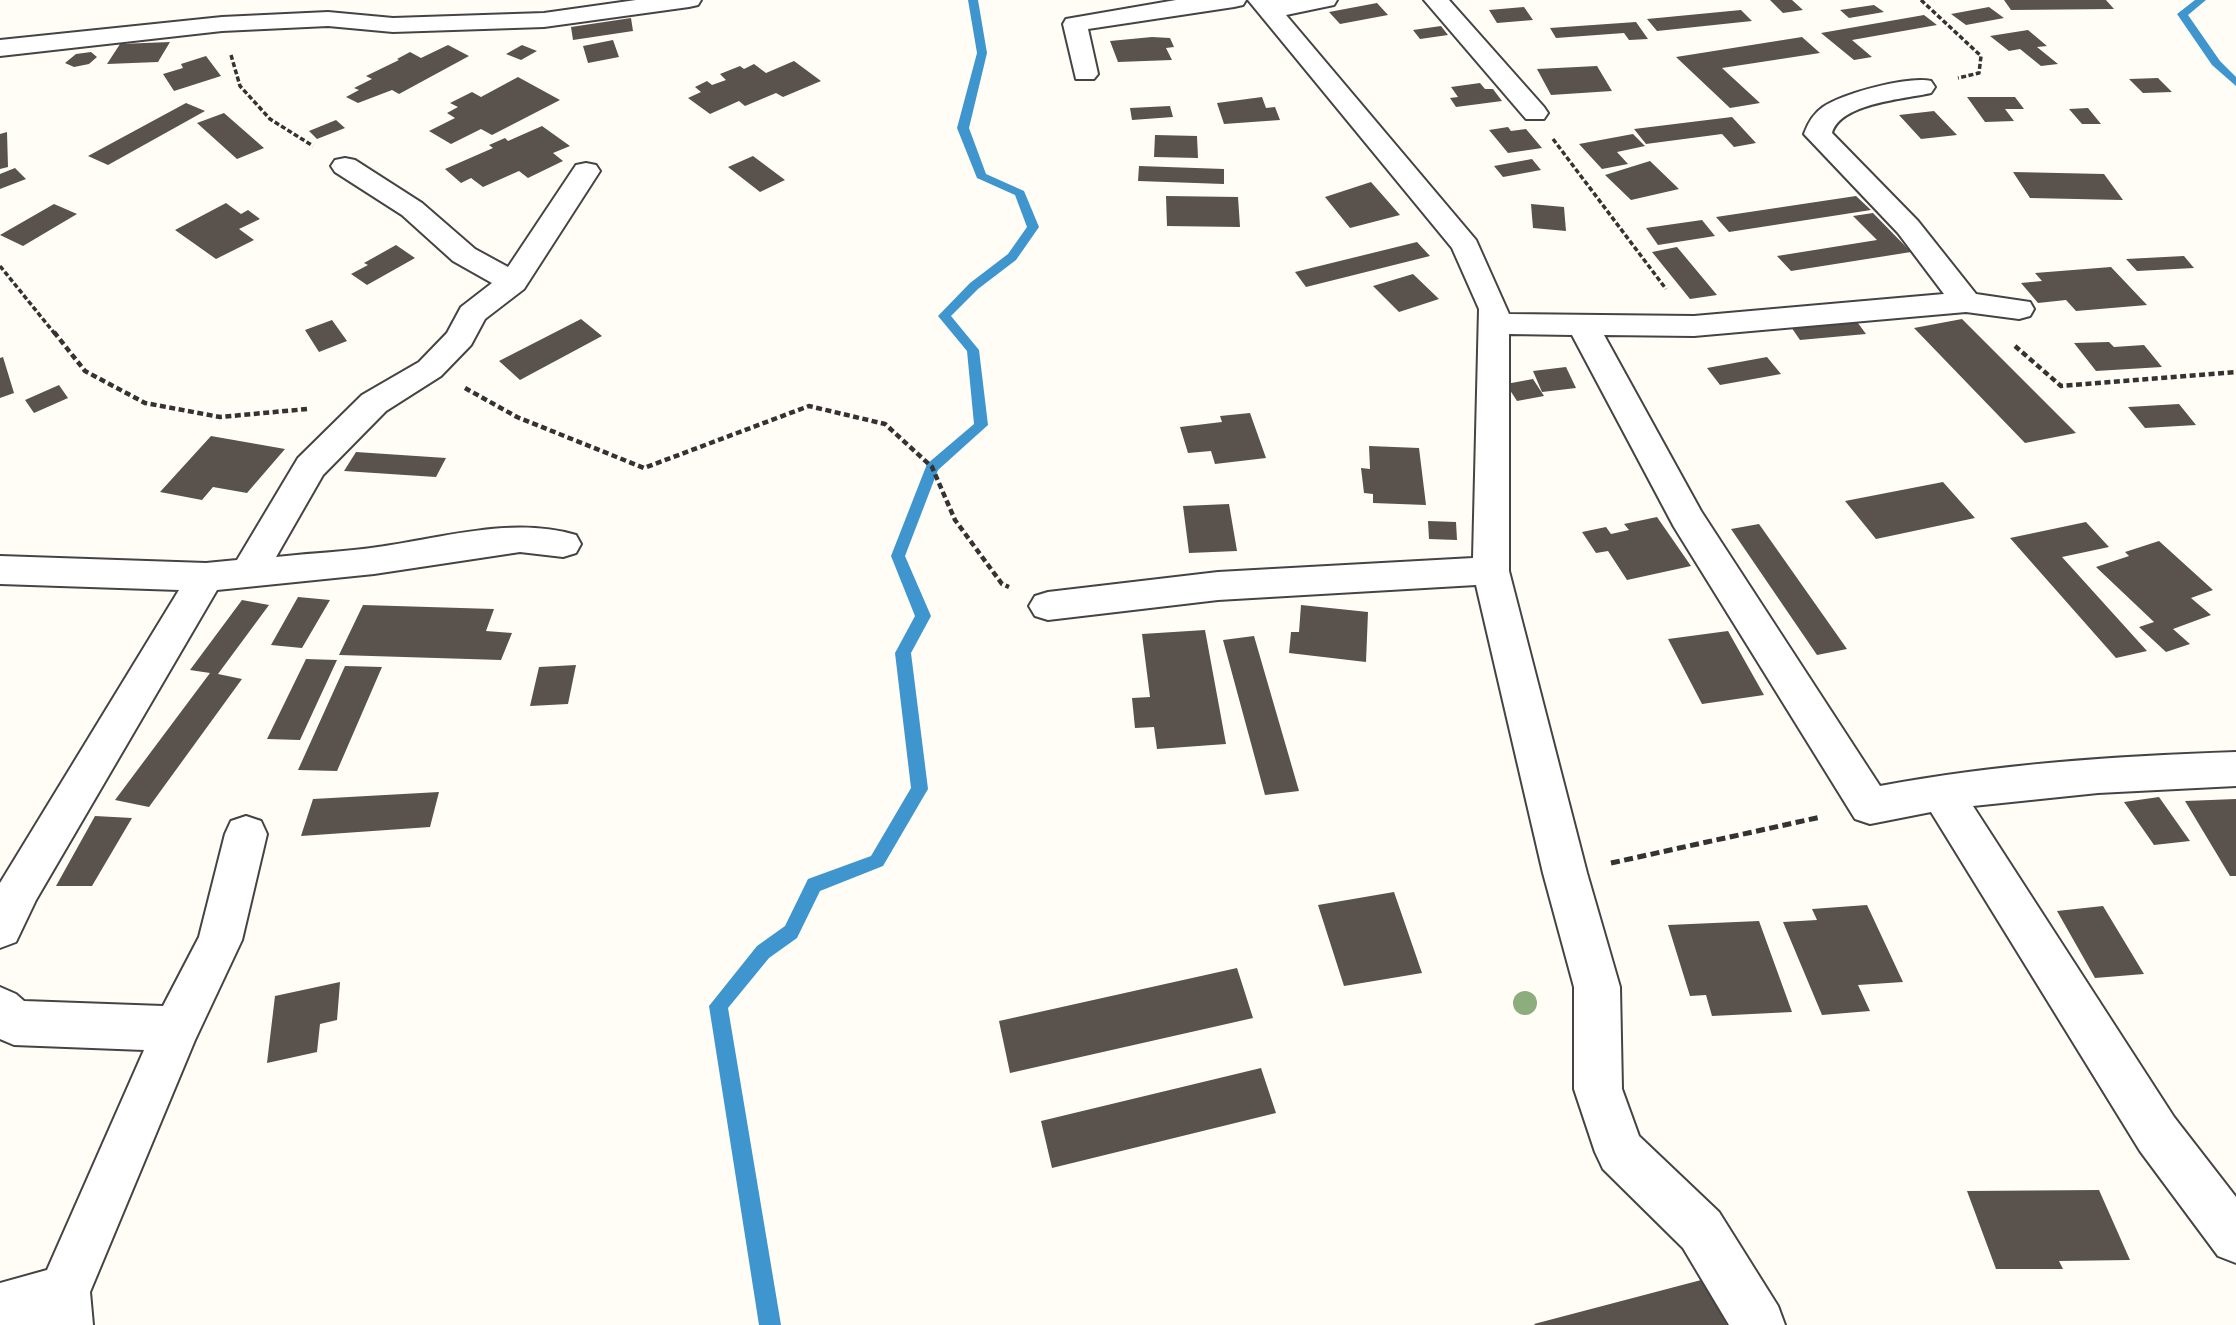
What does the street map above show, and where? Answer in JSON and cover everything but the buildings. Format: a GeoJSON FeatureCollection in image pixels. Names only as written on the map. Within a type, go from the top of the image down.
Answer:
{"type":"FeatureCollection","features":[{"type":"Feature","properties":{"kind":"street"},"geometry":{"type":"LineString","coordinates":[[0,48],[222,24],[328,19],[393,25],[544,20],[689,0]]}},
{"type":"Feature","properties":{"kind":"street"},"geometry":{"type":"LineString","coordinates":[[1085,74],[1075,24],[1123,14],[1234,0]]}},
{"type":"Feature","properties":{"kind":"street"},"geometry":{"type":"LineString","coordinates":[[1264,5],[1325,0]]}},
{"type":"Feature","properties":{"kind":"street"},"geometry":{"type":"LineString","coordinates":[[1436,0],[1535,113]]}},
{"type":"Feature","properties":{"kind":"street"},"geometry":{"type":"LineString","coordinates":[[1264,5],[1466,246],[1494,309],[1491,571],[1565,873],[1597,988],[1598,1089],[1620,1152],[1701,1230],[1759,1325]]}},
{"type":"Feature","properties":{"kind":"street"},"geometry":{"type":"LineString","coordinates":[[1922,87],[1839,107],[1818,126],[1818,134],[1908,227],[1966,302]]}},
{"type":"Feature","properties":{"kind":"street"},"geometry":{"type":"LineString","coordinates":[[345,166],[412,209],[464,256],[513,282]]}},
{"type":"Feature","properties":{"kind":"street"},"geometry":{"type":"LineString","coordinates":[[249,572],[310,467],[374,403],[430,369],[460,338],[472,314],[513,282],[586,171]]}},
{"type":"Feature","properties":{"kind":"street"},"geometry":{"type":"LineString","coordinates":[[1493,324],[1694,326],[1966,302],[2019,309]]}},
{"type":"Feature","properties":{"kind":"street"},"geometry":{"type":"LineString","coordinates":[[1582,324],[1687,518],[1870,806],[1941,792],[2135,772],[2236,769]]}},
{"type":"Feature","properties":{"kind":"street"},"geometry":{"type":"LineString","coordinates":[[0,570],[206,577],[374,561],[520,539],[563,544]]}},
{"type":"Feature","properties":{"kind":"street"},"geometry":{"type":"LineString","coordinates":[[1048,606],[1218,586],[1491,571]]}},
{"type":"Feature","properties":{"kind":"street"},"geometry":{"type":"LineString","coordinates":[[0,928],[21,886],[206,577]]}},
{"type":"Feature","properties":{"kind":"street"},"geometry":{"type":"LineString","coordinates":[[1941,792],[2157,1134],[2236,1238]]}},
{"type":"Feature","properties":{"kind":"street"},"geometry":{"type":"LineString","coordinates":[[0,1309],[65,1309],[176,1029],[220,940],[246,834]]}},
{"type":"Feature","properties":{"kind":"street"},"geometry":{"type":"LineString","coordinates":[[0,1009],[14,1023],[176,1029]]}},
{"type":"Feature","properties":{"kind":"path"},"geometry":{"type":"LineString","coordinates":[[1921,0],[1982,56],[1979,73],[1922,87]]}},
{"type":"Feature","properties":{"kind":"path"},"geometry":{"type":"LineString","coordinates":[[222,24],[240,86],[271,119],[345,166]]}},
{"type":"Feature","properties":{"kind":"path"},"geometry":{"type":"LineString","coordinates":[[1535,113],[1568,162],[1694,326]]}},
{"type":"Feature","properties":{"kind":"path"},"geometry":{"type":"LineString","coordinates":[[0,266],[86,371],[145,403],[220,417],[374,403]]}},
{"type":"Feature","properties":{"kind":"path"},"geometry":{"type":"LineString","coordinates":[[430,369],[517,417],[644,468],[809,406],[886,424],[932,467],[955,520],[1002,584],[1048,606]]}},
{"type":"Feature","properties":{"kind":"path"},"geometry":{"type":"LineString","coordinates":[[2060,386],[2236,372]]}},
{"type":"Feature","properties":{"kind":"path"},"geometry":{"type":"LineString","coordinates":[[1565,873],[1870,806]]}},
{"type":"Feature","properties":{"kind":"waterway"},"geometry":{"type":"LineString","coordinates":[[770,1325],[718,1006],[763,952],[791,932],[814,885],[877,861],[920,789],[903,653],[923,616],[898,556],[932,467],[981,425],[973,350],[944,316],[974,286],[1012,257],[1033,227],[1020,193],[981,176],[963,128],[982,53],[973,0]]}},
{"type":"Feature","properties":{"kind":"waterway"},"geometry":{"type":"LineString","coordinates":[[2201,0],[2182,14],[2216,63],[2236,83]]}}]}
